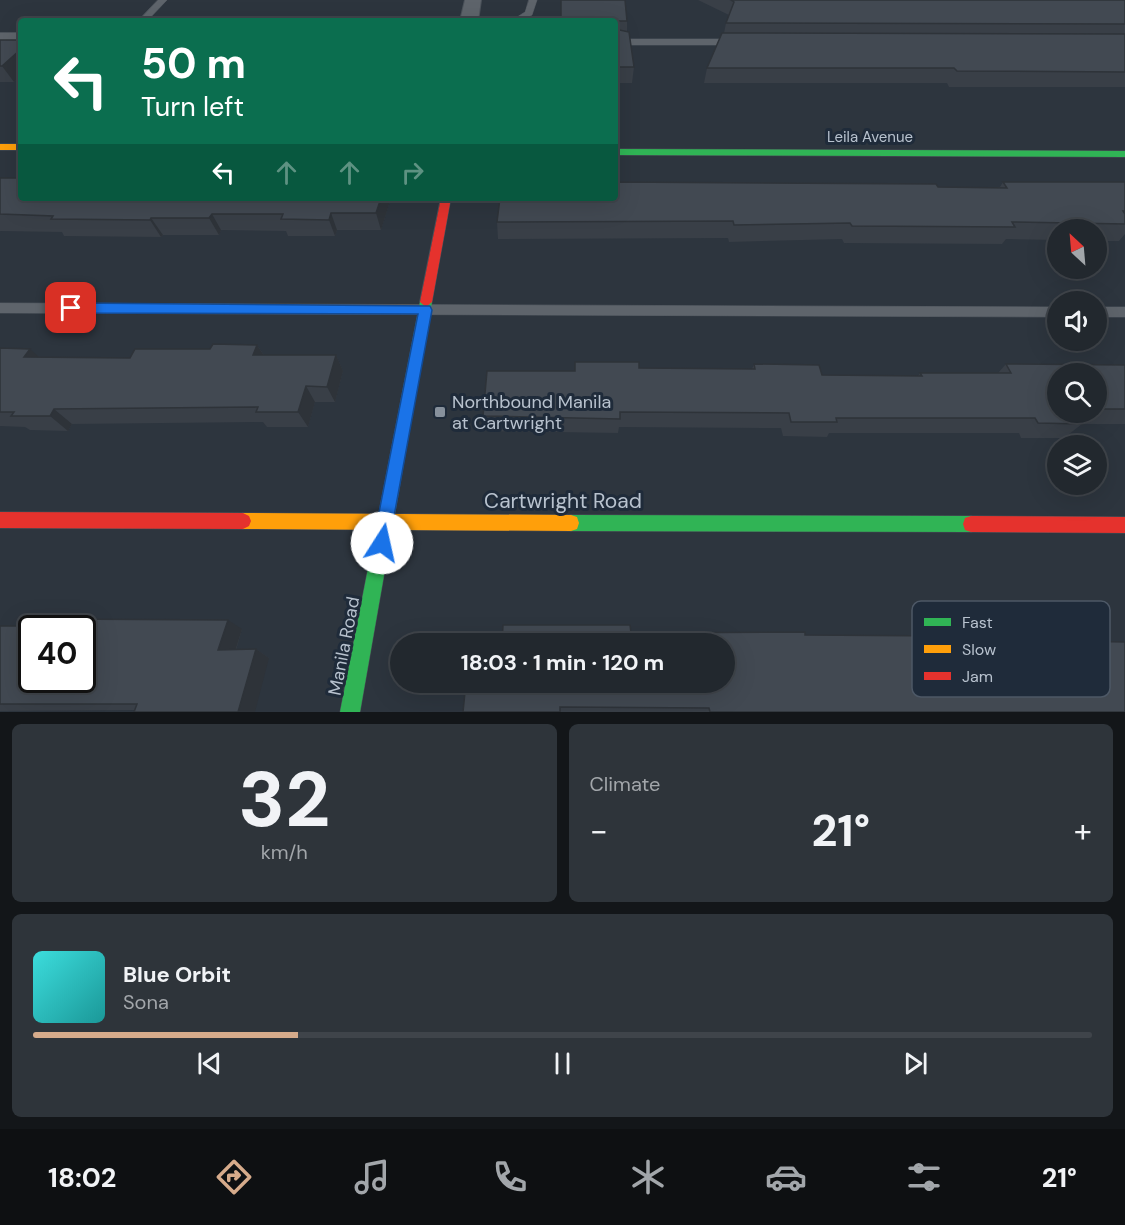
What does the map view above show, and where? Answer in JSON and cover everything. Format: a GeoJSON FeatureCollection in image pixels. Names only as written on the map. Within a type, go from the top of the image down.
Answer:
{"type":"FeatureCollection","features":[{"type":"Feature","properties":{"kind":"street"},"geometry":{"type":"LineString","coordinates":[[470,18],[473,0]]}},
{"type":"Feature","properties":{"kind":"street"},"geometry":{"type":"LineString","coordinates":[[0,38],[18,38]]}},
{"type":"Feature","properties":{"kind":"street"},"geometry":{"type":"LineString","coordinates":[[0,147],[18,147]]}},
{"type":"Feature","properties":{"kind":"street","name":"Leila Avenue"},"geometry":{"type":"LineString","coordinates":[[618,152],[1125,154]]}},
{"type":"Feature","properties":{"kind":"street","name":"Manila Road"},"geometry":{"type":"LineString","coordinates":[[350,712],[445,201]]}},
{"type":"Feature","properties":{"kind":"street","name":"Cartwright Road"},"geometry":{"type":"LineString","coordinates":[[0,520],[1125,525]]}},
{"type":"Feature","properties":{"kind":"lane"},"geometry":{"type":"LineString","coordinates":[[145,18],[163,0]]}},
{"type":"Feature","properties":{"kind":"lane"},"geometry":{"type":"LineString","coordinates":[[520,18],[529,13],[533,0]]}},
{"type":"Feature","properties":{"kind":"lane"},"geometry":{"type":"LineString","coordinates":[[618,42],[746,42]]}},
{"type":"Feature","properties":{"kind":"lane"},"geometry":{"type":"LineString","coordinates":[[0,308],[1047,312]]}},
{"type":"Feature","properties":{"kind":"lane"},"geometry":{"type":"LineString","coordinates":[[1107,312],[1125,312]]}},
{"type":"Feature","properties":{"kind":"building"},"geometry":{"type":"Polygon","coordinates":[[[561,0],[625,0],[627,21],[618,21],[618,18],[561,18],[561,0]]]}},
{"type":"Feature","properties":{"kind":"building"},"geometry":{"type":"Polygon","coordinates":[[[731,0],[1125,0],[1125,24],[726,23],[734,2],[731,0]]]}},
{"type":"Feature","properties":{"kind":"building"},"geometry":{"type":"Polygon","coordinates":[[[618,30],[629,32],[634,67],[618,67],[618,30]]]}},
{"type":"Feature","properties":{"kind":"building"},"geometry":{"type":"Polygon","coordinates":[[[722,33],[1125,34],[1125,72],[957,71],[954,68],[707,68],[722,33]]]}},
{"type":"Feature","properties":{"kind":"building"},"geometry":{"type":"Polygon","coordinates":[[[0,40],[18,40],[18,52],[0,66],[0,40]]]}},
{"type":"Feature","properties":{"kind":"building"},"geometry":{"type":"Polygon","coordinates":[[[0,178],[18,178],[18,201],[380,201],[376,213],[331,213],[329,220],[281,219],[283,214],[212,214],[209,218],[151,218],[150,220],[51,219],[53,216],[0,214],[0,178]]]}},
{"type":"Feature","properties":{"kind":"building"},"geometry":{"type":"Polygon","coordinates":[[[618,182],[936,184],[938,187],[1007,188],[1003,182],[1125,182],[1125,211],[1123,211],[1125,224],[1107,224],[1107,219],[1047,219],[1047,223],[1012,222],[1015,227],[852,226],[850,223],[734,225],[733,221],[497,222],[500,201],[618,201],[618,182]]]}},
{"type":"Feature","properties":{"kind":"building"},"geometry":{"type":"Polygon","coordinates":[[[213,344],[257,345],[253,355],[336,355],[327,387],[306,386],[298,412],[256,412],[258,407],[54,409],[50,416],[11,416],[14,412],[0,412],[0,348],[30,349],[24,357],[130,358],[135,349],[210,349],[213,344]]]}},
{"type":"Feature","properties":{"kind":"building"},"geometry":{"type":"Polygon","coordinates":[[[575,362],[639,362],[639,368],[755,369],[754,364],[819,365],[822,375],[922,376],[920,373],[1011,373],[1006,364],[1047,364],[1047,423],[1082,424],[1038,423],[1035,418],[836,418],[837,422],[791,422],[789,413],[620,412],[620,419],[483,416],[487,371],[575,371],[575,362]]]}},
{"type":"Feature","properties":{"kind":"building"},"geometry":{"type":"Polygon","coordinates":[[[1107,365],[1125,365],[1125,409],[1107,409],[1107,365]]]}},
{"type":"Feature","properties":{"kind":"building"},"geometry":{"type":"Polygon","coordinates":[[[96,619],[228,620],[218,650],[256,649],[238,712],[134,712],[137,704],[0,704],[0,626],[18,626],[18,693],[96,693],[96,619]]]}},
{"type":"Feature","properties":{"kind":"building"},"geometry":{"type":"Polygon","coordinates":[[[503,625],[630,625],[631,633],[503,633],[503,625]]]}},
{"type":"Feature","properties":{"kind":"building"},"geometry":{"type":"Polygon","coordinates":[[[805,632],[805,635],[912,636],[912,697],[1110,697],[1110,642],[1125,642],[1125,712],[710,712],[709,708],[560,707],[560,712],[463,712],[465,693],[735,693],[735,633],[631,633],[805,632]]]}},
{"type":"Feature","properties":{"kind":"traffic: fast"},"geometry":{"type":"LineString","coordinates":[[618,152],[1125,154]]}},
{"type":"Feature","properties":{"kind":"traffic: fast"},"geometry":{"type":"LineString","coordinates":[[350,712],[426,302]]}},
{"type":"Feature","properties":{"kind":"traffic: fast"},"geometry":{"type":"LineString","coordinates":[[571,523],[971,524]]}},
{"type":"Feature","properties":{"kind":"traffic: slow"},"geometry":{"type":"LineString","coordinates":[[0,147],[18,147]]}},
{"type":"Feature","properties":{"kind":"traffic: slow"},"geometry":{"type":"LineString","coordinates":[[243,521],[571,523]]}},
{"type":"Feature","properties":{"kind":"traffic: jam"},"geometry":{"type":"LineString","coordinates":[[426,302],[445,201]]}},
{"type":"Feature","properties":{"kind":"traffic: jam"},"geometry":{"type":"LineString","coordinates":[[0,520],[243,521]]}},
{"type":"Feature","properties":{"kind":"traffic: jam"},"geometry":{"type":"LineString","coordinates":[[971,524],[1125,525]]}},
{"type":"Feature","properties":{"kind":"place","name":"Northbound Manila at Cartwright"},"geometry":{"type":"Point","coordinates":[440,412]}},
{"type":"Feature","properties":{"kind":"route"},"geometry":{"type":"LineString","coordinates":[[71,308],[426,310],[382,543]]}}]}
